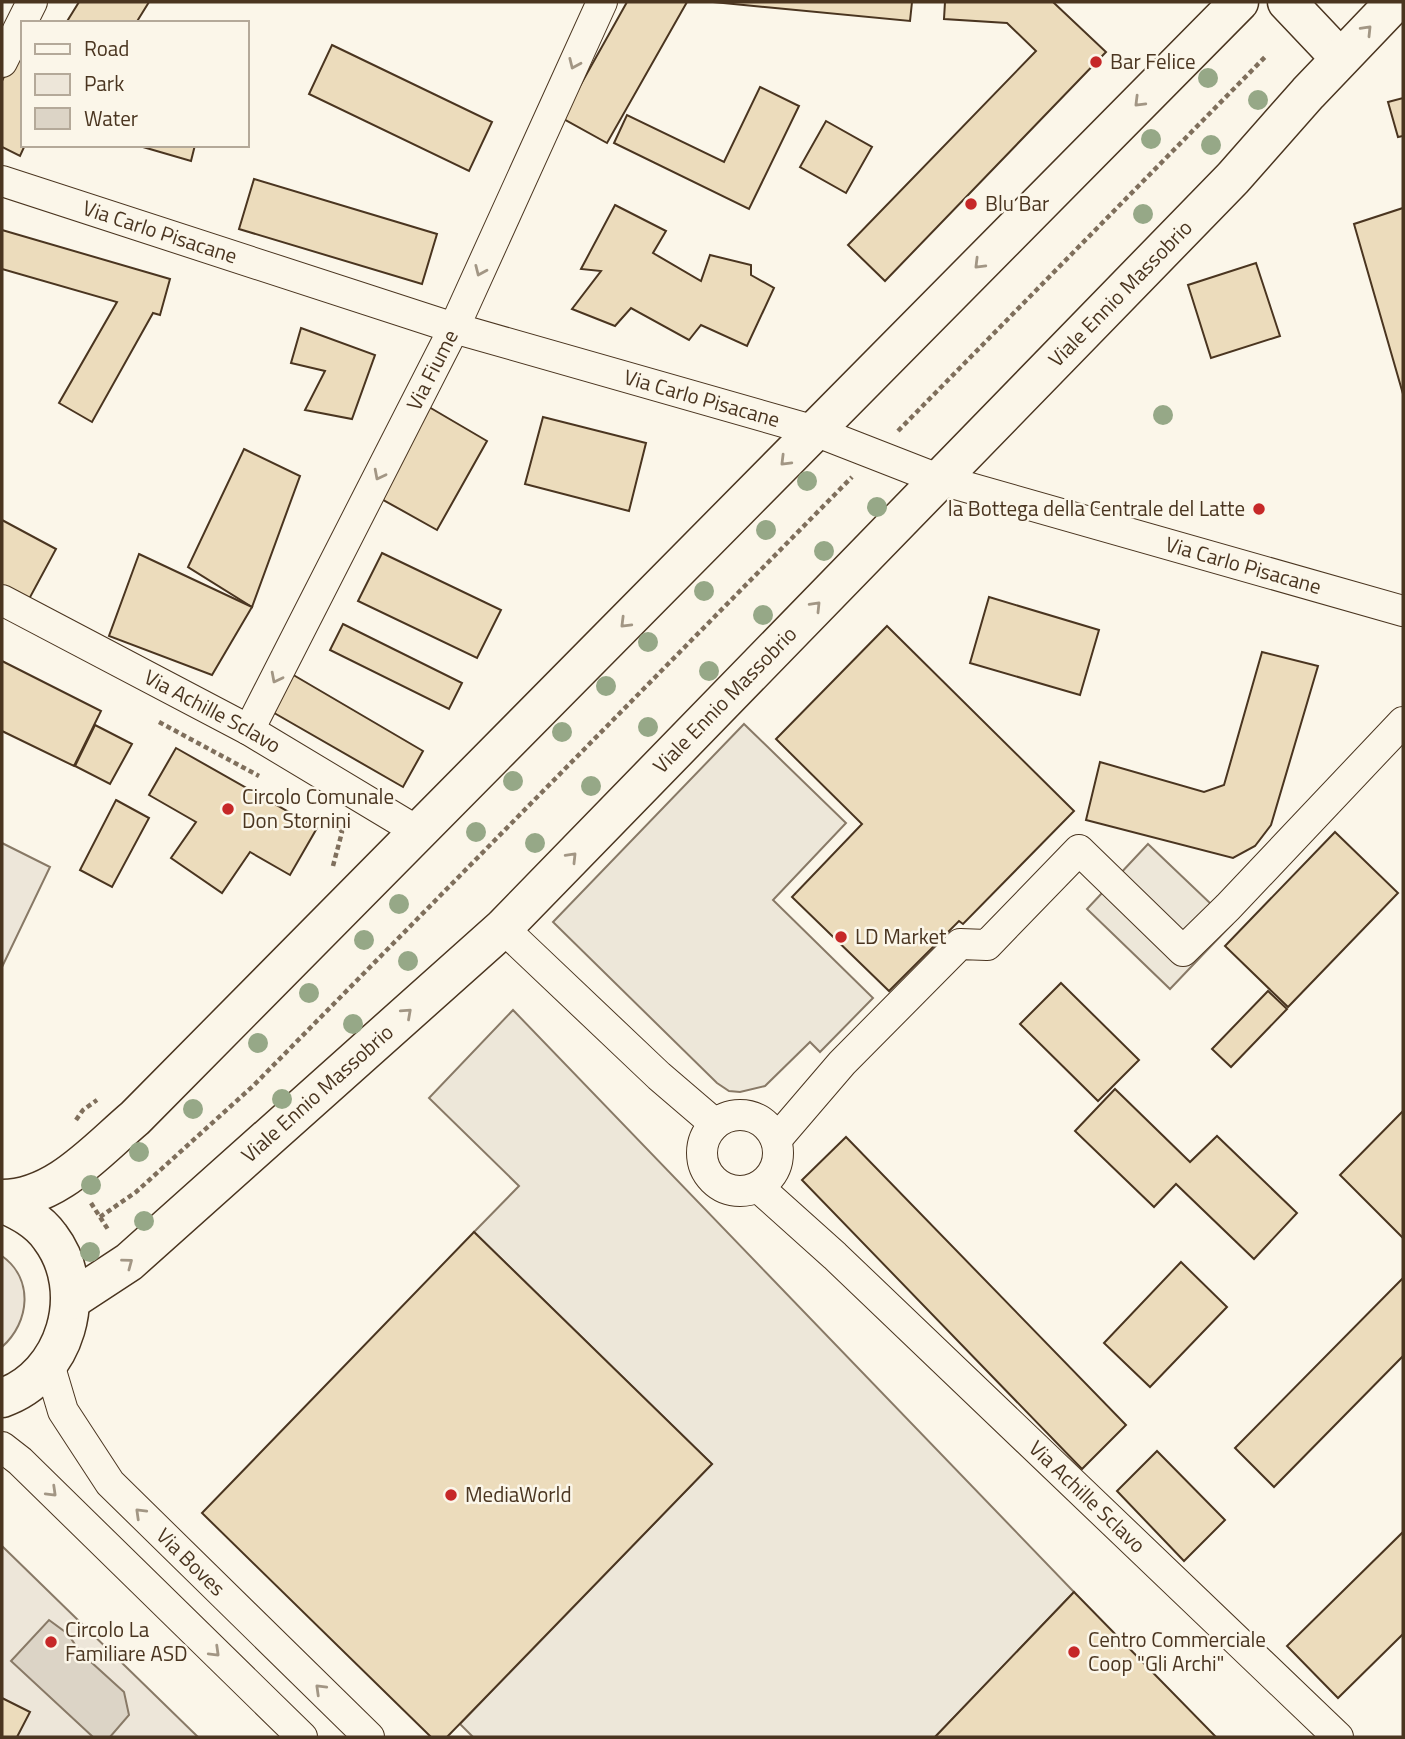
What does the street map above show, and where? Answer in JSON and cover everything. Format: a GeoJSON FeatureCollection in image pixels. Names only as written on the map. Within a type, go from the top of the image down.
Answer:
{"type":"FeatureCollection","features":[{"type":"Feature","properties":{"kind":"main road"},"geometry":{"type":"LineString","coordinates":[[2,1201],[35,1193],[61,1181],[63,1162],[145,1108],[1239,2]]}},
{"type":"Feature","properties":{"kind":"main road"},"geometry":{"type":"LineString","coordinates":[[1287,2],[1340,58]]}},
{"type":"Feature","properties":{"kind":"main road","name":"Viale Ennio Massobrio"},"geometry":{"type":"LineString","coordinates":[[71,1300],[130,1262],[503,928],[1233,178],[1340,58],[1395,2]]}},
{"type":"Feature","properties":{"kind":"main road"},"geometry":{"type":"LineString","coordinates":[[2,1201],[25,1213],[50,1237],[66,1267],[71,1300],[66,1334],[49,1364],[34,1380],[2,1398]]}},
{"type":"Feature","properties":{"kind":"street"},"geometry":{"type":"LineString","coordinates":[[22,21],[32,2]]}},
{"type":"Feature","properties":{"kind":"street","name":"Via Fiume"},"geometry":{"type":"LineString","coordinates":[[249,730],[454,328],[602,2]]}},
{"type":"Feature","properties":{"kind":"street"},"geometry":{"type":"LineString","coordinates":[[2,62],[21,24]]}},
{"type":"Feature","properties":{"kind":"street","name":"Via Carlo Pisacane"},"geometry":{"type":"LineString","coordinates":[[2,181],[454,328],[815,431],[938,479],[1403,611]]}},
{"type":"Feature","properties":{"kind":"street","name":"Via Achille Sclavo"},"geometry":{"type":"LineString","coordinates":[[2,600],[249,730],[417,831]]}},
{"type":"Feature","properties":{"kind":"street"},"geometry":{"type":"LineString","coordinates":[[766,1129],[842,1063],[960,944],[987,945],[1080,850],[1183,951],[1403,722]]}},
{"type":"Feature","properties":{"kind":"street"},"geometry":{"type":"LineString","coordinates":[[503,928],[659,1076],[711,1130]]}},
{"type":"Feature","properties":{"kind":"street"},"geometry":{"type":"LineString","coordinates":[[735,1115],[766,1129],[778,1160],[764,1183],[747,1191],[734,1191],[713,1180],[702,1159],[702,1147],[711,1130],[735,1115]]}},
{"type":"Feature","properties":{"kind":"street","name":"Via Achille Sclavo"},"geometry":{"type":"LineString","coordinates":[[764,1183],[835,1256],[1338,1737]]}},
{"type":"Feature","properties":{"kind":"street","name":"Via Boves"},"geometry":{"type":"LineString","coordinates":[[49,1364],[63,1411],[110,1483],[369,1737]]}},
{"type":"Feature","properties":{"kind":"street"},"geometry":{"type":"LineString","coordinates":[[2,1447],[20,1461],[302,1737]]}},
{"type":"Feature","properties":{"kind":"path"},"geometry":{"type":"LineString","coordinates":[[100,1217],[136,1192],[253,1086],[1267,55]]}},
{"type":"Feature","properties":{"kind":"path"},"geometry":{"type":"LineString","coordinates":[[148,716],[270,782]]}},
{"type":"Feature","properties":{"kind":"path"},"geometry":{"type":"LineString","coordinates":[[331,816],[342,832],[331,873]]}},
{"type":"Feature","properties":{"kind":"path"},"geometry":{"type":"LineString","coordinates":[[102,1096],[83,1110],[63,1162],[130,1262]]}},
{"type":"Feature","properties":{"kind":"green space"},"geometry":{"type":"Polygon","coordinates":[[[2,843],[50,867],[2,967],[2,843]]]}},
{"type":"Feature","properties":{"kind":"green space"},"geometry":{"type":"Polygon","coordinates":[[[2,1256],[19,1276],[24,1301],[18,1325],[2,1347],[2,1256]]]}},
{"type":"Feature","properties":{"kind":"green space","name":"Circolo La Familiare ASD"},"geometry":{"type":"Polygon","coordinates":[[[2,1546],[198,1737],[2,1737],[2,1546]]]}},
{"type":"Feature","properties":{"kind":"shaded area"},"geometry":{"type":"Polygon","coordinates":[[[744,724],[846,823],[773,900],[873,998],[820,1052],[810,1042],[765,1086],[740,1092],[729,1091],[717,1083],[553,922],[744,724]]]}},
{"type":"Feature","properties":{"kind":"shaded area"},"geometry":{"type":"Polygon","coordinates":[[[1148,844],[1232,924],[1170,989],[1087,909],[1148,844]]]}},
{"type":"Feature","properties":{"kind":"shaded area"},"geometry":{"type":"Polygon","coordinates":[[[513,1010],[1074,1592],[935,1737],[473,1737],[460,1724],[712,1464],[474,1232],[519,1186],[429,1098],[513,1010]]]}},
{"type":"Feature","properties":{"kind":"water"},"geometry":{"type":"Polygon","coordinates":[[[49,1620],[68,1634],[80,1652],[124,1692],[129,1715],[110,1737],[93,1737],[11,1661],[49,1620]]]}},
{"type":"Feature","properties":{"kind":"building"},"geometry":{"type":"Polygon","coordinates":[[[79,2],[149,2],[137,21],[67,21],[79,2]]]}},
{"type":"Feature","properties":{"kind":"building"},"geometry":{"type":"Polygon","coordinates":[[[627,2],[687,2],[607,143],[562,118],[627,2]]]}},
{"type":"Feature","properties":{"kind":"building"},"geometry":{"type":"Polygon","coordinates":[[[713,2],[912,2],[910,21],[713,2]]]}},
{"type":"Feature","properties":{"kind":"building"},"geometry":{"type":"Polygon","coordinates":[[[945,2],[1053,2],[1106,52],[885,281],[848,245],[1036,51],[1007,23],[944,19],[945,2]]]}},
{"type":"Feature","properties":{"kind":"building"},"geometry":{"type":"Polygon","coordinates":[[[332,45],[492,122],[469,171],[309,94],[332,45]]]}},
{"type":"Feature","properties":{"kind":"building"},"geometry":{"type":"Polygon","coordinates":[[[16,50],[21,52],[21,147],[24,147],[20,156],[2,147],[2,81],[16,50]]]}},
{"type":"Feature","properties":{"kind":"building"},"geometry":{"type":"Polygon","coordinates":[[[760,87],[799,106],[749,209],[614,143],[627,115],[724,162],[760,87]]]}},
{"type":"Feature","properties":{"kind":"building"},"geometry":{"type":"Polygon","coordinates":[[[1403,98],[1403,136],[1398,137],[1388,102],[1403,98]]]}},
{"type":"Feature","properties":{"kind":"building"},"geometry":{"type":"Polygon","coordinates":[[[826,121],[872,147],[846,193],[800,167],[826,121]]]}},
{"type":"Feature","properties":{"kind":"building"},"geometry":{"type":"Polygon","coordinates":[[[143,147],[194,147],[191,161],[143,147]]]}},
{"type":"Feature","properties":{"kind":"building"},"geometry":{"type":"Polygon","coordinates":[[[254,179],[437,234],[422,284],[239,229],[254,179]]]}},
{"type":"Feature","properties":{"kind":"building"},"geometry":{"type":"Polygon","coordinates":[[[615,205],[666,231],[653,253],[701,281],[710,255],[751,265],[751,275],[774,288],[747,346],[701,325],[689,340],[631,308],[615,326],[572,309],[601,271],[581,269],[615,205]]]}},
{"type":"Feature","properties":{"kind":"building"},"geometry":{"type":"Polygon","coordinates":[[[1403,208],[1403,394],[1354,224],[1403,208]]]}},
{"type":"Feature","properties":{"kind":"building"},"geometry":{"type":"Polygon","coordinates":[[[2,230],[170,279],[160,315],[153,313],[92,422],[59,403],[117,302],[2,269],[2,230]]]}},
{"type":"Feature","properties":{"kind":"building"},"geometry":{"type":"Polygon","coordinates":[[[1256,263],[1280,336],[1211,358],[1188,285],[1256,263]]]}},
{"type":"Feature","properties":{"kind":"building"},"geometry":{"type":"Polygon","coordinates":[[[301,328],[375,355],[352,419],[305,410],[325,371],[291,363],[301,328]]]}},
{"type":"Feature","properties":{"kind":"building"},"geometry":{"type":"Polygon","coordinates":[[[429,407],[487,441],[437,530],[378,497],[429,407]]]}},
{"type":"Feature","properties":{"kind":"building"},"geometry":{"type":"Polygon","coordinates":[[[543,417],[646,443],[629,511],[525,484],[543,417]]]}},
{"type":"Feature","properties":{"kind":"building"},"geometry":{"type":"Polygon","coordinates":[[[244,449],[300,476],[252,607],[188,567],[244,449]]]}},
{"type":"Feature","properties":{"kind":"building"},"geometry":{"type":"Polygon","coordinates":[[[2,520],[56,549],[28,601],[2,587],[2,520]]]}},
{"type":"Feature","properties":{"kind":"building"},"geometry":{"type":"Polygon","coordinates":[[[382,553],[501,610],[477,658],[358,601],[382,553]]]}},
{"type":"Feature","properties":{"kind":"building"},"geometry":{"type":"Polygon","coordinates":[[[139,554],[252,607],[212,675],[109,636],[139,554]]]}},
{"type":"Feature","properties":{"kind":"building"},"geometry":{"type":"Polygon","coordinates":[[[989,597],[1099,630],[1080,695],[970,663],[989,597]]]}},
{"type":"Feature","properties":{"kind":"building"},"geometry":{"type":"Polygon","coordinates":[[[343,624],[462,683],[449,709],[330,650],[343,624]]]}},
{"type":"Feature","properties":{"kind":"building"},"geometry":{"type":"Polygon","coordinates":[[[887,626],[1074,811],[963,924],[959,921],[889,991],[792,897],[862,824],[776,739],[887,626]]]}},
{"type":"Feature","properties":{"kind":"building"},"geometry":{"type":"Polygon","coordinates":[[[1262,652],[1318,666],[1271,825],[1255,846],[1233,858],[1086,820],[1100,762],[1204,792],[1224,785],[1262,652]]]}},
{"type":"Feature","properties":{"kind":"building"},"geometry":{"type":"Polygon","coordinates":[[[2,661],[101,711],[74,766],[2,731],[2,661]]]}},
{"type":"Feature","properties":{"kind":"building"},"geometry":{"type":"Polygon","coordinates":[[[290,673],[423,751],[403,787],[269,710],[290,673]]]}},
{"type":"Feature","properties":{"kind":"building"},"geometry":{"type":"Polygon","coordinates":[[[95,725],[132,744],[110,784],[75,766],[95,725]]]}},
{"type":"Feature","properties":{"kind":"building","name":"Circolo Comunale Don Stornini"},"geometry":{"type":"Polygon","coordinates":[[[176,748],[317,828],[290,875],[250,852],[222,893],[171,858],[196,822],[149,795],[176,748]]]}},
{"type":"Feature","properties":{"kind":"building"},"geometry":{"type":"Polygon","coordinates":[[[116,800],[149,818],[112,887],[80,870],[116,800]]]}},
{"type":"Feature","properties":{"kind":"building"},"geometry":{"type":"Polygon","coordinates":[[[1335,832],[1398,893],[1288,1007],[1225,946],[1335,832]]]}},
{"type":"Feature","properties":{"kind":"building"},"geometry":{"type":"Polygon","coordinates":[[[1061,983],[1139,1060],[1098,1101],[1020,1024],[1061,983]]]}},
{"type":"Feature","properties":{"kind":"building"},"geometry":{"type":"Polygon","coordinates":[[[1268,991],[1287,1009],[1231,1067],[1212,1049],[1268,991]]]}},
{"type":"Feature","properties":{"kind":"building"},"geometry":{"type":"Polygon","coordinates":[[[1115,1089],[1190,1162],[1217,1136],[1297,1213],[1254,1259],[1176,1184],[1154,1207],[1075,1131],[1115,1089]]]}},
{"type":"Feature","properties":{"kind":"building"},"geometry":{"type":"Polygon","coordinates":[[[1403,1111],[1403,1238],[1340,1175],[1403,1111]]]}},
{"type":"Feature","properties":{"kind":"building"},"geometry":{"type":"Polygon","coordinates":[[[846,1137],[1126,1425],[1082,1469],[802,1180],[846,1137]]]}},
{"type":"Feature","properties":{"kind":"building","name":"MediaWorld"},"geometry":{"type":"Polygon","coordinates":[[[474,1232],[712,1464],[447,1737],[431,1737],[202,1513],[474,1232]]]}},
{"type":"Feature","properties":{"kind":"building"},"geometry":{"type":"Polygon","coordinates":[[[1181,1262],[1227,1307],[1150,1387],[1104,1343],[1181,1262]]]}},
{"type":"Feature","properties":{"kind":"building"},"geometry":{"type":"Polygon","coordinates":[[[1403,1278],[1403,1356],[1274,1487],[1235,1448],[1403,1278]]]}},
{"type":"Feature","properties":{"kind":"building"},"geometry":{"type":"Polygon","coordinates":[[[1157,1451],[1225,1520],[1184,1561],[1117,1491],[1157,1451]]]}},
{"type":"Feature","properties":{"kind":"building"},"geometry":{"type":"Polygon","coordinates":[[[1403,1532],[1403,1634],[1338,1698],[1287,1646],[1403,1532]]]}},
{"type":"Feature","properties":{"kind":"building","name":"Centro Commerciale Coop \"Gli Archi\""},"geometry":{"type":"Polygon","coordinates":[[[1074,1592],[1216,1737],[935,1737],[1074,1592]]]}},
{"type":"Feature","properties":{"kind":"building"},"geometry":{"type":"Polygon","coordinates":[[[2,1698],[30,1712],[17,1737],[2,1737],[2,1698]]]}},
{"type":"Feature","properties":{"kind":"place","name":"Bar Felice"},"geometry":{"type":"Point","coordinates":[1096,62]}},
{"type":"Feature","properties":{"kind":"place","name":"Blu Bar"},"geometry":{"type":"Point","coordinates":[971,204]}},
{"type":"Feature","properties":{"kind":"place","name":"la Bottega della Centrale del Latte"},"geometry":{"type":"Point","coordinates":[1259,509]}},
{"type":"Feature","properties":{"kind":"place","name":"Circolo Comunale Don Stornini"},"geometry":{"type":"Point","coordinates":[228,809]}},
{"type":"Feature","properties":{"kind":"place","name":"LD Market"},"geometry":{"type":"Point","coordinates":[841,937]}},
{"type":"Feature","properties":{"kind":"place","name":"MediaWorld"},"geometry":{"type":"Point","coordinates":[451,1495]}},
{"type":"Feature","properties":{"kind":"place","name":"Circolo La Familiare ASD"},"geometry":{"type":"Point","coordinates":[51,1642]}},
{"type":"Feature","properties":{"kind":"place","name":"Centro Commerciale Coop \"Gli Archi\""},"geometry":{"type":"Point","coordinates":[1074,1652]}}]}
